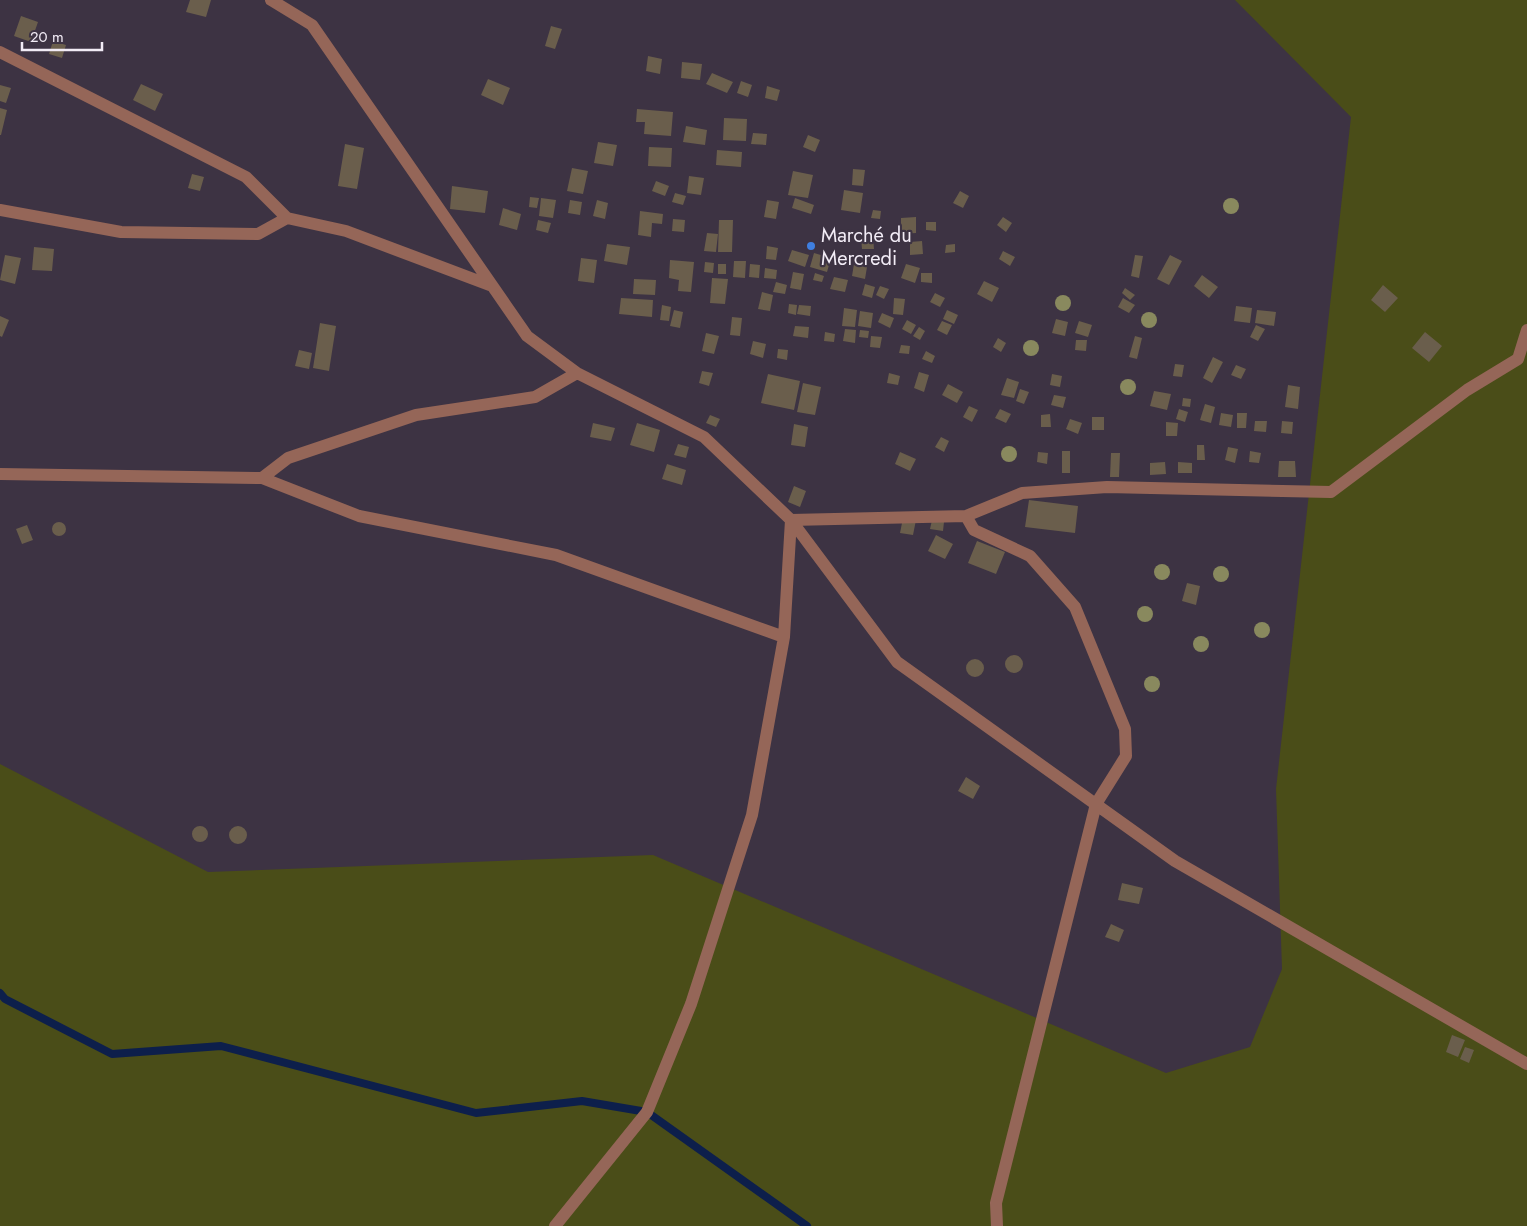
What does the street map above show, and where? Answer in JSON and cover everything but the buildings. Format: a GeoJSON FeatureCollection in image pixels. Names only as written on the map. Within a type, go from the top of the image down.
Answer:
{"type":"FeatureCollection","features":[{"type":"Feature","properties":{"kind":"street"},"geometry":{"type":"LineString","coordinates":[[271,0],[312,25],[527,336],[577,373],[704,437],[791,520],[897,662],[1175,861],[1527,1064]]}},
{"type":"Feature","properties":{"kind":"street"},"geometry":{"type":"LineString","coordinates":[[0,52],[246,177],[288,218],[346,230],[492,286]]}},
{"type":"Feature","properties":{"kind":"street"},"geometry":{"type":"LineString","coordinates":[[0,210],[121,232],[258,234],[288,218]]}},
{"type":"Feature","properties":{"kind":"street"},"geometry":{"type":"LineString","coordinates":[[791,520],[966,516],[1022,493],[1107,487],[1331,492],[1467,390],[1518,359],[1527,330]]}},
{"type":"Feature","properties":{"kind":"street"},"geometry":{"type":"LineString","coordinates":[[262,478],[288,458],[416,415],[535,397],[577,373]]}},
{"type":"Feature","properties":{"kind":"street"},"geometry":{"type":"LineString","coordinates":[[0,474],[262,478],[359,516],[556,555],[784,637]]}},
{"type":"Feature","properties":{"kind":"street"},"geometry":{"type":"LineString","coordinates":[[966,516],[974,530],[1030,556],[1075,607],[1125,729],[1126,756],[1096,804],[996,1203],[997,1226]]}},
{"type":"Feature","properties":{"kind":"street"},"geometry":{"type":"LineString","coordinates":[[555,1226],[647,1112],[691,1004],[752,815],[784,637],[791,520]]}},
{"type":"Feature","properties":{"kind":"green space"},"geometry":{"type":"Polygon","coordinates":[[[1235,0],[1527,0],[1527,1226],[0,1226],[0,764],[208,872],[653,855],[1166,1073],[1250,1047],[1282,969],[1276,789],[1351,117],[1235,0]]]}},
{"type":"Feature","properties":{"kind":"waterway"},"geometry":{"type":"LineString","coordinates":[[0,993],[5,999],[112,1054],[221,1046],[476,1113],[582,1101],[647,1112],[807,1226]]}},
{"type":"Feature","properties":{"kind":"place","name":"Marché du Mercredi"},"geometry":{"type":"Point","coordinates":[811,246]}}]}
